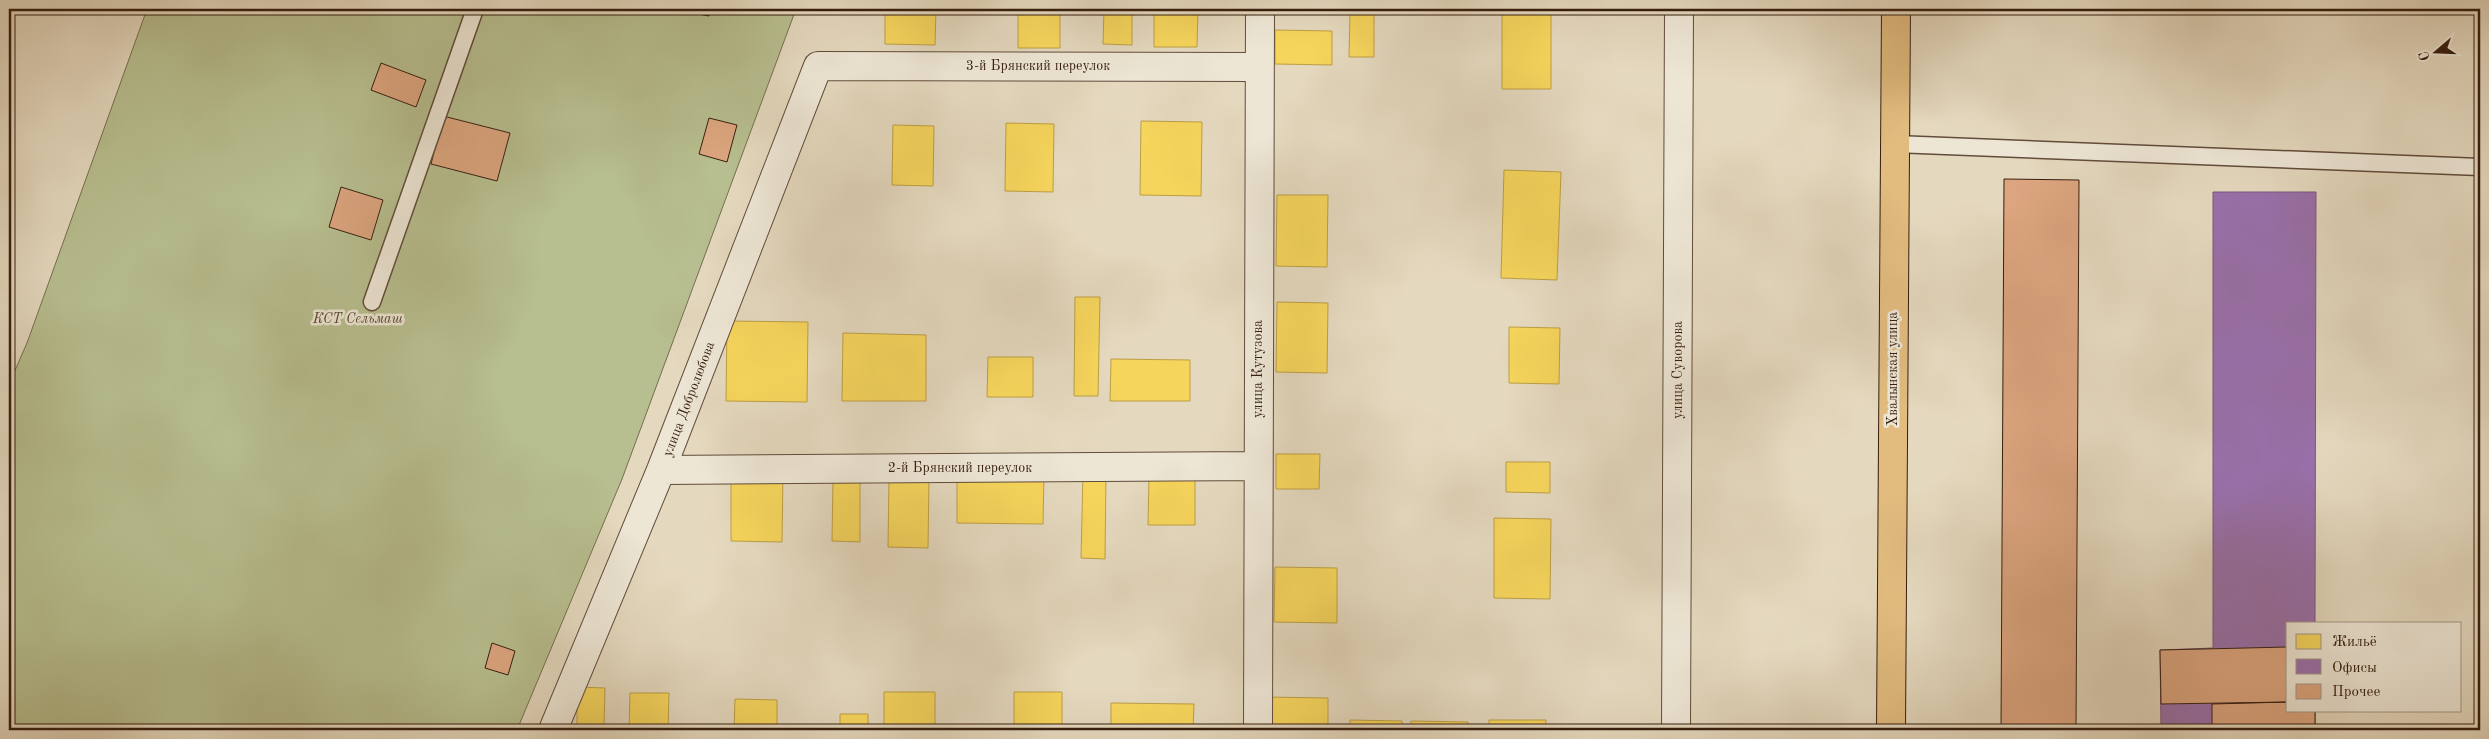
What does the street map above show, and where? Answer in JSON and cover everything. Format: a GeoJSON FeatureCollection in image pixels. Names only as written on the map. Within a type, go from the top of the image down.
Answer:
{"type":"FeatureCollection","features":[{"type":"Feature","properties":{"kind":"main road","name":"Хвалынская улица"},"geometry":{"type":"LineString","coordinates":[[1891,730],[1896,9]]}},
{"type":"Feature","properties":{"kind":"street","name":"улица Кутузова"},"geometry":{"type":"LineString","coordinates":[[1258,730],[1260,9]]}},
{"type":"Feature","properties":{"kind":"street","name":"улица Суворова"},"geometry":{"type":"LineString","coordinates":[[1676,730],[1679,9]]}},
{"type":"Feature","properties":{"kind":"street","name":"3-й Брянский переулок"},"geometry":{"type":"LineString","coordinates":[[818,66],[1259,67]]}},
{"type":"Feature","properties":{"kind":"street","name":"улица Добролюбова"},"geometry":{"type":"LineString","coordinates":[[553,730],[661,470],[818,66]]}},
{"type":"Feature","properties":{"kind":"street","name":"2-й Брянский переулок"},"geometry":{"type":"LineString","coordinates":[[661,470],[1258,466]]}},
{"type":"Feature","properties":{"kind":"lane"},"geometry":{"type":"LineString","coordinates":[[372,302],[475,9]]}},
{"type":"Feature","properties":{"kind":"lane"},"geometry":{"type":"LineString","coordinates":[[1895,144],[2480,167]]}},
{"type":"Feature","properties":{"kind":"green space","name":"КСТ Сельмаш"},"geometry":{"type":"Polygon","coordinates":[[[147,9],[796,9],[622,479],[517,730],[9,730],[9,384],[27,343],[147,9]]]}},
{"type":"Feature","properties":{"kind":"building: Жильё"},"geometry":{"type":"Polygon","coordinates":[[[885,9],[936,9],[935,45],[885,44],[885,9]]]}},
{"type":"Feature","properties":{"kind":"building: Жильё"},"geometry":{"type":"Polygon","coordinates":[[[1018,9],[1060,9],[1060,48],[1018,48],[1018,9]]]}},
{"type":"Feature","properties":{"kind":"building: Жильё"},"geometry":{"type":"Polygon","coordinates":[[[1104,9],[1132,9],[1132,45],[1103,44],[1104,9]]]}},
{"type":"Feature","properties":{"kind":"building: Жильё"},"geometry":{"type":"Polygon","coordinates":[[[1154,9],[1198,9],[1197,47],[1154,47],[1154,9]]]}},
{"type":"Feature","properties":{"kind":"building: Жильё"},"geometry":{"type":"Polygon","coordinates":[[[1502,9],[1551,9],[1551,89],[1502,89],[1502,9]]]}},
{"type":"Feature","properties":{"kind":"building: Жильё"},"geometry":{"type":"Polygon","coordinates":[[[1350,14],[1374,14],[1374,57],[1349,57],[1350,14]]]}},
{"type":"Feature","properties":{"kind":"building: Жильё"},"geometry":{"type":"Polygon","coordinates":[[[1275,30],[1332,31],[1332,65],[1275,64],[1275,30]]]}},
{"type":"Feature","properties":{"kind":"building: Жильё"},"geometry":{"type":"Polygon","coordinates":[[[1141,121],[1202,122],[1201,196],[1140,195],[1141,121]]]}},
{"type":"Feature","properties":{"kind":"building: Жильё"},"geometry":{"type":"Polygon","coordinates":[[[1006,123],[1054,124],[1053,192],[1005,191],[1006,123]]]}},
{"type":"Feature","properties":{"kind":"building: Жильё"},"geometry":{"type":"Polygon","coordinates":[[[893,125],[934,126],[933,186],[892,185],[893,125]]]}},
{"type":"Feature","properties":{"kind":"building: Жильё"},"geometry":{"type":"Polygon","coordinates":[[[1504,170],[1561,172],[1557,280],[1501,278],[1504,170]]]}},
{"type":"Feature","properties":{"kind":"building: Жильё"},"geometry":{"type":"Polygon","coordinates":[[[1277,195],[1328,195],[1327,267],[1276,266],[1277,195]]]}},
{"type":"Feature","properties":{"kind":"building: Жильё"},"geometry":{"type":"Polygon","coordinates":[[[1075,297],[1100,297],[1098,396],[1074,396],[1075,297]]]}},
{"type":"Feature","properties":{"kind":"building: Жильё"},"geometry":{"type":"Polygon","coordinates":[[[1277,302],[1328,303],[1327,373],[1276,372],[1277,302]]]}},
{"type":"Feature","properties":{"kind":"building: Жильё"},"geometry":{"type":"Polygon","coordinates":[[[727,321],[808,322],[807,402],[726,401],[727,321]]]}},
{"type":"Feature","properties":{"kind":"building: Жильё"},"geometry":{"type":"Polygon","coordinates":[[[1509,327],[1560,328],[1559,384],[1509,383],[1509,327]]]}},
{"type":"Feature","properties":{"kind":"building: Жильё"},"geometry":{"type":"Polygon","coordinates":[[[843,333],[926,335],[926,401],[842,401],[843,333]]]}},
{"type":"Feature","properties":{"kind":"building: Жильё"},"geometry":{"type":"Polygon","coordinates":[[[988,357],[1033,357],[1033,397],[987,397],[988,357]]]}},
{"type":"Feature","properties":{"kind":"building: Жильё"},"geometry":{"type":"Polygon","coordinates":[[[1111,359],[1190,360],[1190,401],[1110,401],[1111,359]]]}},
{"type":"Feature","properties":{"kind":"building: Жильё"},"geometry":{"type":"Polygon","coordinates":[[[1276,454],[1320,454],[1319,489],[1276,489],[1276,454]]]}},
{"type":"Feature","properties":{"kind":"building: Жильё"},"geometry":{"type":"Polygon","coordinates":[[[1506,462],[1550,462],[1550,493],[1506,492],[1506,462]]]}},
{"type":"Feature","properties":{"kind":"building: Жильё"},"geometry":{"type":"Polygon","coordinates":[[[731,472],[783,473],[782,542],[731,541],[731,472]]]}},
{"type":"Feature","properties":{"kind":"building: Жильё"},"geometry":{"type":"Polygon","coordinates":[[[957,472],[1044,473],[1043,524],[957,523],[957,472]]]}},
{"type":"Feature","properties":{"kind":"building: Жильё"},"geometry":{"type":"Polygon","coordinates":[[[1083,473],[1106,473],[1105,559],[1081,558],[1083,473]]]}},
{"type":"Feature","properties":{"kind":"building: Жильё"},"geometry":{"type":"Polygon","coordinates":[[[889,477],[929,477],[928,548],[888,547],[889,477]]]}},
{"type":"Feature","properties":{"kind":"building: Жильё"},"geometry":{"type":"Polygon","coordinates":[[[1149,477],[1195,478],[1195,525],[1148,525],[1149,477]]]}},
{"type":"Feature","properties":{"kind":"building: Жильё"},"geometry":{"type":"Polygon","coordinates":[[[833,479],[860,479],[860,542],[832,541],[833,479]]]}},
{"type":"Feature","properties":{"kind":"building: Жильё"},"geometry":{"type":"Polygon","coordinates":[[[1494,518],[1551,519],[1550,599],[1494,598],[1494,518]]]}},
{"type":"Feature","properties":{"kind":"building: Жильё"},"geometry":{"type":"Polygon","coordinates":[[[1275,567],[1337,568],[1337,623],[1274,622],[1275,567]]]}},
{"type":"Feature","properties":{"kind":"building: Жильё"},"geometry":{"type":"Polygon","coordinates":[[[577,687],[605,688],[604,726],[577,725],[577,687]]]}},
{"type":"Feature","properties":{"kind":"building: Жильё"},"geometry":{"type":"Polygon","coordinates":[[[884,692],[935,692],[935,730],[884,730],[884,692]]]}},
{"type":"Feature","properties":{"kind":"building: Жильё"},"geometry":{"type":"Polygon","coordinates":[[[1014,692],[1062,692],[1062,730],[1014,730],[1014,692]]]}},
{"type":"Feature","properties":{"kind":"building: Жильё"},"geometry":{"type":"Polygon","coordinates":[[[630,693],[669,693],[668,730],[629,730],[630,693]]]}},
{"type":"Feature","properties":{"kind":"building: Жильё"},"geometry":{"type":"Polygon","coordinates":[[[1266,697],[1328,698],[1328,730],[1266,730],[1266,697]]]}},
{"type":"Feature","properties":{"kind":"building: Жильё"},"geometry":{"type":"Polygon","coordinates":[[[735,699],[777,700],[777,730],[734,730],[735,699]]]}},
{"type":"Feature","properties":{"kind":"building: Жильё"},"geometry":{"type":"Polygon","coordinates":[[[1111,703],[1194,704],[1193,730],[1111,730],[1111,703]]]}},
{"type":"Feature","properties":{"kind":"building: Жильё"},"geometry":{"type":"Polygon","coordinates":[[[840,714],[868,714],[868,730],[840,730],[840,714]]]}},
{"type":"Feature","properties":{"kind":"building: Жильё"},"geometry":{"type":"Polygon","coordinates":[[[1350,720],[1402,721],[1402,730],[1350,730],[1350,720]]]}},
{"type":"Feature","properties":{"kind":"building: Жильё"},"geometry":{"type":"Polygon","coordinates":[[[1489,720],[1546,720],[1546,730],[1489,730],[1489,720]]]}},
{"type":"Feature","properties":{"kind":"building: Жильё"},"geometry":{"type":"Polygon","coordinates":[[[1411,721],[1468,722],[1468,730],[1411,730],[1411,721]]]}},
{"type":"Feature","properties":{"kind":"building: Офисы"},"geometry":{"type":"Polygon","coordinates":[[[2213,192],[2316,192],[2315,622],[2286,622],[2286,712],[2315,712],[2315,730],[2161,730],[2160,650],[2213,648],[2213,192]]]}},
{"type":"Feature","properties":{"kind":"building: Прочее"},"geometry":{"type":"Polygon","coordinates":[[[671,9],[710,9],[709,16],[671,9]]]}},
{"type":"Feature","properties":{"kind":"building: Прочее"},"geometry":{"type":"Polygon","coordinates":[[[381,63],[426,80],[416,107],[371,90],[381,63]]]}},
{"type":"Feature","properties":{"kind":"building: Прочее"},"geometry":{"type":"Polygon","coordinates":[[[443,116],[510,133],[497,181],[431,164],[443,116]]]}},
{"type":"Feature","properties":{"kind":"building: Прочее"},"geometry":{"type":"Polygon","coordinates":[[[709,118],[737,125],[727,162],[699,154],[709,118]]]}},
{"type":"Feature","properties":{"kind":"building: Прочее"},"geometry":{"type":"Polygon","coordinates":[[[2004,179],[2079,180],[2076,730],[2001,730],[2004,179]]]}},
{"type":"Feature","properties":{"kind":"building: Прочее"},"geometry":{"type":"Polygon","coordinates":[[[341,187],[383,200],[371,240],[329,227],[341,187]]]}},
{"type":"Feature","properties":{"kind":"building: Прочее"},"geometry":{"type":"Polygon","coordinates":[[[492,643],[515,651],[508,675],[485,668],[492,643]]]}},
{"type":"Feature","properties":{"kind":"building: Прочее"},"geometry":{"type":"Polygon","coordinates":[[[2286,647],[2286,702],[2161,704],[2160,650],[2286,647]]]}},
{"type":"Feature","properties":{"kind":"building: Прочее"},"geometry":{"type":"Polygon","coordinates":[[[2286,702],[2286,712],[2315,712],[2315,730],[2212,730],[2212,704],[2286,702]]]}}]}
